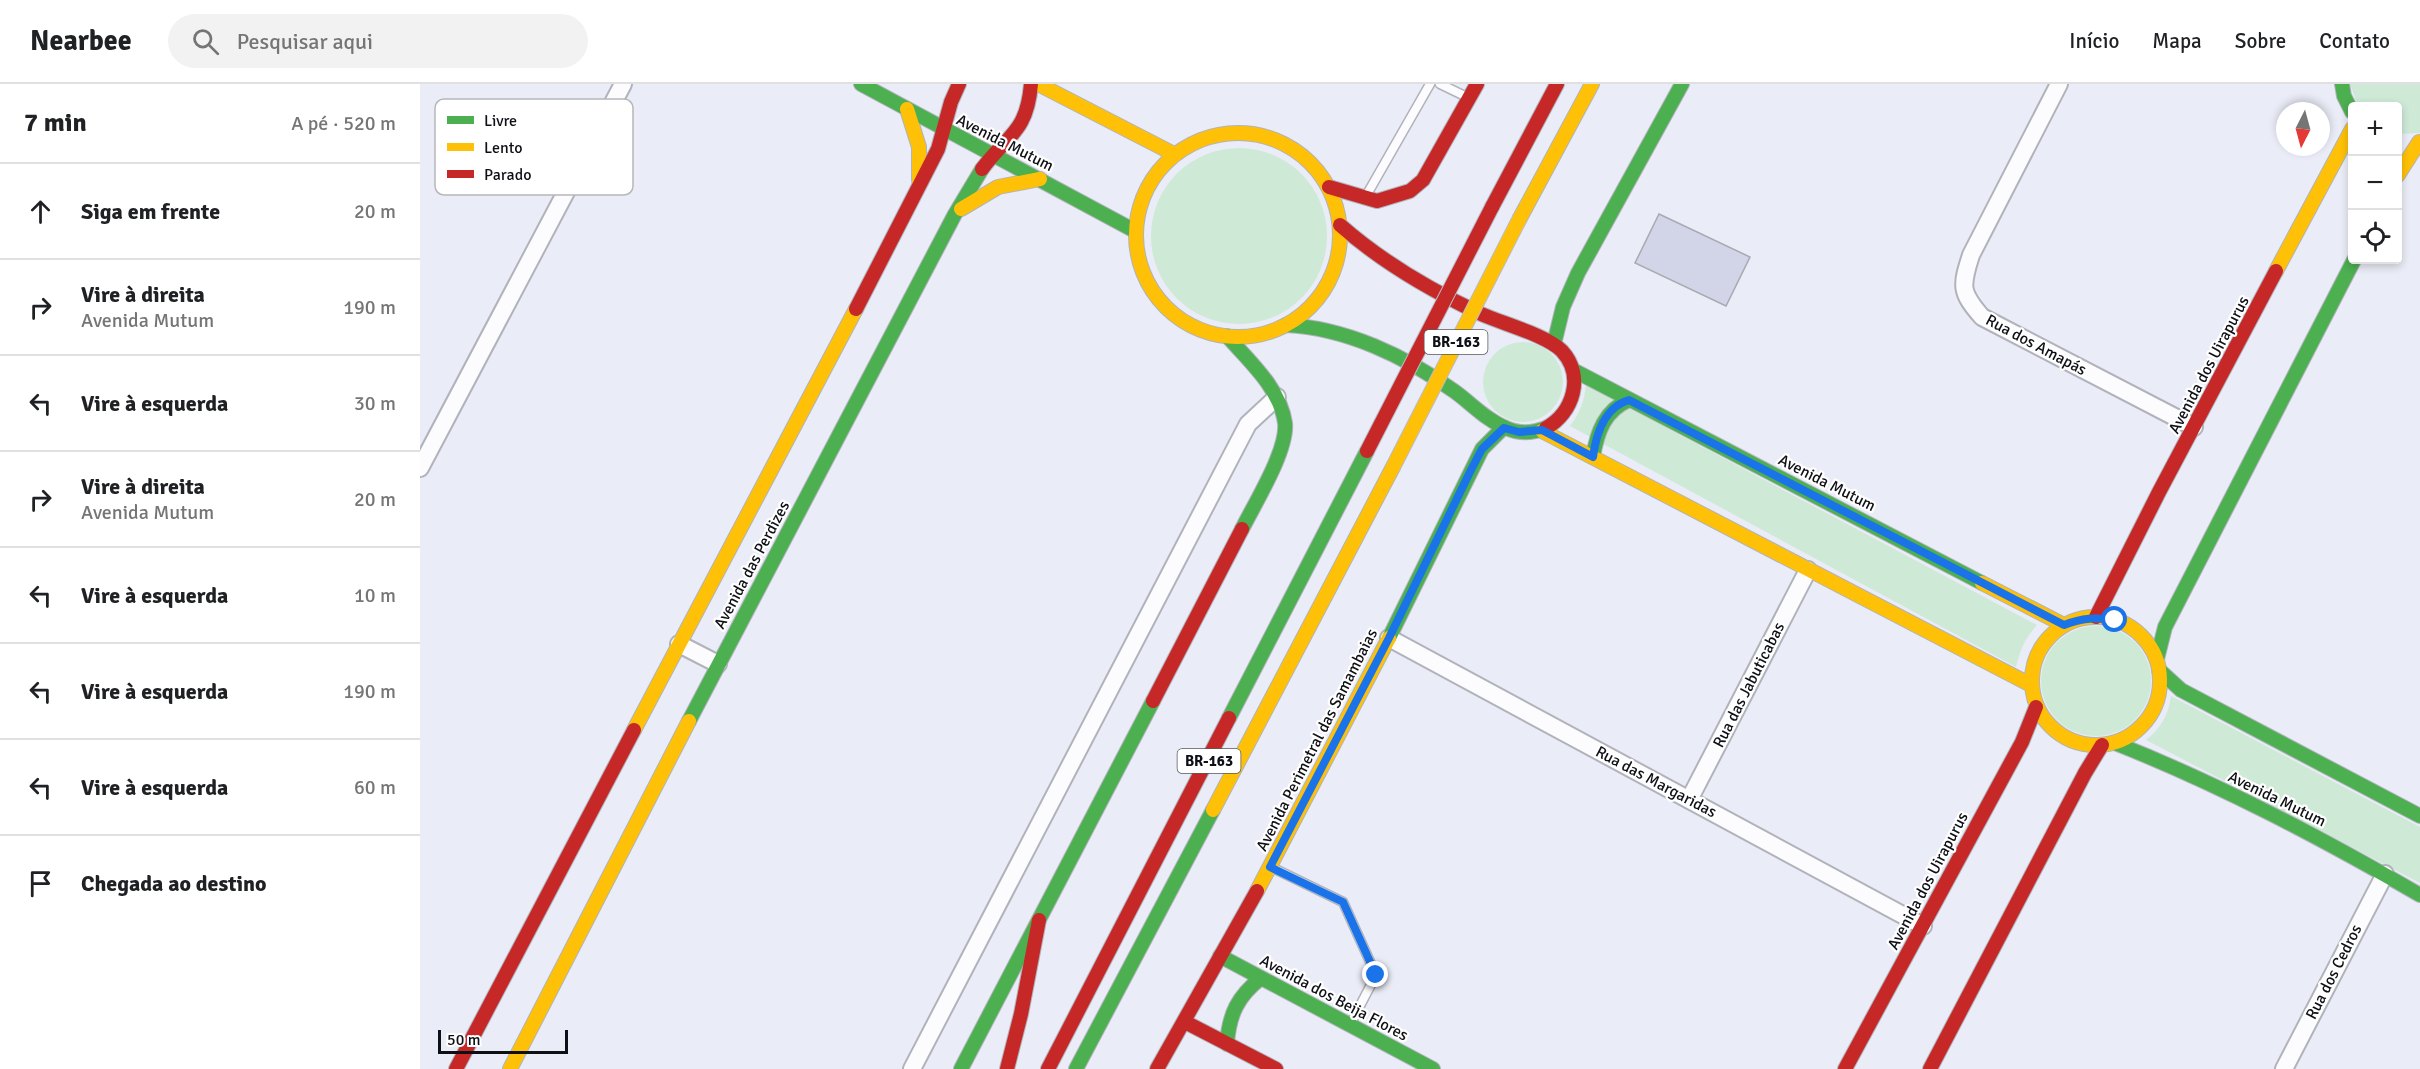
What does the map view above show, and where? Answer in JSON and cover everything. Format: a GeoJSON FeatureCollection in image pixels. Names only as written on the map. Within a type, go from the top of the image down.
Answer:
{"type":"FeatureCollection","features":[{"type":"Feature","properties":{"kind":"main road","name":"Avenida Mutum"},"geometry":{"type":"LineString","coordinates":[[861,84],[1135,231]]}},
{"type":"Feature","properties":{"kind":"main road","name":"Avenida das Perdizes"},"geometry":{"type":"LineString","coordinates":[[456,1069],[909,209],[938,149],[951,102],[959,84]]}},
{"type":"Feature","properties":{"kind":"main road","name":"Avenida das Perdizes"},"geometry":{"type":"LineString","coordinates":[[510,1069],[718,664],[955,214],[975,179],[993,154],[1014,135],[1022,123],[1028,110],[1032,84]]}},
{"type":"Feature","properties":{"kind":"main road"},"geometry":{"type":"LineString","coordinates":[[1038,84],[1174,154]]}},
{"type":"Feature","properties":{"kind":"main road"},"geometry":{"type":"LineString","coordinates":[[1329,187],[1377,201],[1410,191],[1423,180],[1477,84]]}},
{"type":"Feature","properties":{"kind":"main road","name":"BR-163"},"geometry":{"type":"LineString","coordinates":[[1048,1069],[1557,84]]}},
{"type":"Feature","properties":{"kind":"main road","name":"BR-163"},"geometry":{"type":"LineString","coordinates":[[1076,1069],[1592,84]]}},
{"type":"Feature","properties":{"kind":"main road"},"geometry":{"type":"LineString","coordinates":[[1554,344],[1563,307],[1578,273],[1682,84]]}},
{"type":"Feature","properties":{"kind":"main road"},"geometry":{"type":"LineString","coordinates":[[2342,84],[2348,104]]}},
{"type":"Feature","properties":{"kind":"main road"},"geometry":{"type":"LineString","coordinates":[[907,109],[919,147],[919,186]]}},
{"type":"Feature","properties":{"kind":"main road"},"geometry":{"type":"LineString","coordinates":[[1228,133],[1248,133],[1268,137],[1303,156],[1318,170],[1329,187],[1340,225],[1338,255],[1328,283],[1317,300],[1303,314],[1286,325],[1257,335],[1227,336],[1207,333],[1189,325],[1172,313],[1158,299],[1147,282],[1139,264],[1135,231],[1139,205],[1158,169],[1174,154],[1190,144],[1208,136],[1228,133]]}},
{"type":"Feature","properties":{"kind":"main road","name":"Avenida dos Uirapurus"},"geometry":{"type":"LineString","coordinates":[[2096,617],[2348,137]]}},
{"type":"Feature","properties":{"kind":"main road"},"geometry":{"type":"LineString","coordinates":[[2402,142],[2419,142]]}},
{"type":"Feature","properties":{"kind":"main road"},"geometry":{"type":"LineString","coordinates":[[2402,168],[2419,142]]}},
{"type":"Feature","properties":{"kind":"main road"},"geometry":{"type":"LineString","coordinates":[[955,214],[986,192],[1008,183],[1040,179]]}},
{"type":"Feature","properties":{"kind":"main road"},"geometry":{"type":"LineString","coordinates":[[1286,325],[1303,324],[1323,328],[1356,339],[1406,362],[1443,383],[1504,428],[1519,432],[1542,430],[1553,426],[1570,404],[1575,371],[1562,351],[1554,344],[1520,332],[1422,286],[1373,254],[1340,225]]}},
{"type":"Feature","properties":{"kind":"main road"},"geometry":{"type":"LineString","coordinates":[[2352,264],[2164,627],[2158,665],[2160,688],[2155,706],[2145,722],[2132,735],[2108,744],[2086,745],[2070,740],[2056,732],[2044,721],[2036,707],[2031,685],[2032,667],[2039,650],[2050,636],[2064,625],[2079,619],[2096,617],[2115,620],[2133,628],[2147,642],[2158,665],[2181,690],[2419,813]]}},
{"type":"Feature","properties":{"kind":"main road"},"geometry":{"type":"LineString","coordinates":[[961,1069],[1264,487],[1284,437],[1285,428],[1277,397],[1261,373],[1227,336]]}},
{"type":"Feature","properties":{"kind":"main road","name":"Avenida Mutum"},"geometry":{"type":"LineString","coordinates":[[1575,371],[2064,625]]}},
{"type":"Feature","properties":{"kind":"main road"},"geometry":{"type":"LineString","coordinates":[[1593,457],[1598,432],[1603,424],[1616,406],[1629,400]]}},
{"type":"Feature","properties":{"kind":"main road","name":"Avenida Perimetral das Samambaias"},"geometry":{"type":"LineString","coordinates":[[1158,1069],[1270,867],[1389,638],[1482,449],[1504,428]]}},
{"type":"Feature","properties":{"kind":"main road"},"geometry":{"type":"LineString","coordinates":[[1542,430],[2031,685]]}},
{"type":"Feature","properties":{"kind":"main road","name":"Avenida dos Uirapurus"},"geometry":{"type":"LineString","coordinates":[[1845,1069],[2022,742],[2036,707]]}},
{"type":"Feature","properties":{"kind":"main road","name":"Avenida Mutum"},"geometry":{"type":"LineString","coordinates":[[2108,744],[2173,766],[2340,848],[2420,895]]}},
{"type":"Feature","properties":{"kind":"main road"},"geometry":{"type":"LineString","coordinates":[[1930,1069],[2085,773],[2108,744]]}},
{"type":"Feature","properties":{"kind":"main road"},"geometry":{"type":"LineString","coordinates":[[1007,1069],[1024,1004],[1039,920]]}},
{"type":"Feature","properties":{"kind":"main road","name":"Avenida dos Beija Flores"},"geometry":{"type":"LineString","coordinates":[[1220,956],[1433,1069]]}},
{"type":"Feature","properties":{"kind":"main road"},"geometry":{"type":"LineString","coordinates":[[1227,1044],[1227,1024],[1233,1005],[1245,990],[1261,978]]}},
{"type":"Feature","properties":{"kind":"main road"},"geometry":{"type":"LineString","coordinates":[[1185,1022],[1276,1069]]}},
{"type":"Feature","properties":{"kind":"street"},"geometry":{"type":"LineString","coordinates":[[615,99],[623,84]]}},
{"type":"Feature","properties":{"kind":"street","name":"Rua dos Amapás"},"geometry":{"type":"LineString","coordinates":[[2059,84],[1971,255],[1963,280],[1966,300],[1982,317],[2194,427]]}},
{"type":"Feature","properties":{"kind":"street"},"geometry":{"type":"LineString","coordinates":[[420,468],[564,195]]}},
{"type":"Feature","properties":{"kind":"street"},"geometry":{"type":"LineString","coordinates":[[912,1069],[1248,424],[1277,397]]}},
{"type":"Feature","properties":{"kind":"street","name":"Rua das Jabuticabas"},"geometry":{"type":"LineString","coordinates":[[1689,800],[1808,570]]}},
{"type":"Feature","properties":{"kind":"street","name":"Rua das Margaridas"},"geometry":{"type":"LineString","coordinates":[[1389,638],[1923,926]]}},
{"type":"Feature","properties":{"kind":"street"},"geometry":{"type":"LineString","coordinates":[[678,644],[718,664]]}},
{"type":"Feature","properties":{"kind":"street","name":"Rua dos Cedros"},"geometry":{"type":"LineString","coordinates":[[2284,1069],[2385,874]]}},
{"type":"Feature","properties":{"kind":"lane"},"geometry":{"type":"LineString","coordinates":[[1364,199],[1430,84]]}},
{"type":"Feature","properties":{"kind":"lane"},"geometry":{"type":"LineString","coordinates":[[1440,84],[1469,99]]}},
{"type":"Feature","properties":{"kind":"lane"},"geometry":{"type":"LineString","coordinates":[[1270,867],[1343,902],[1347,908],[1376,975],[1350,1025]]}},
{"type":"Feature","properties":{"kind":"green space"},"geometry":{"type":"Polygon","coordinates":[[[2350,84],[2420,84],[2420,133],[2402,134],[2402,102],[2357,102],[2350,84]]]}},
{"type":"Feature","properties":{"kind":"green space"},"geometry":{"type":"Polygon","coordinates":[[[1239,148],[1273,155],[1288,163],[1301,174],[1312,187],[1320,202],[1327,236],[1320,270],[1312,285],[1301,298],[1288,309],[1273,317],[1239,324],[1205,317],[1190,309],[1177,298],[1166,285],[1158,270],[1151,236],[1158,202],[1166,187],[1177,174],[1190,163],[1205,155],[1239,148]]]}},
{"type":"Feature","properties":{"kind":"green space"},"geometry":{"type":"Polygon","coordinates":[[[1523,342],[1538,345],[1551,354],[1560,367],[1563,382],[1560,397],[1551,410],[1538,419],[1523,422],[1508,419],[1495,410],[1486,397],[1483,382],[1486,367],[1495,354],[1508,345],[1523,342]]]}},
{"type":"Feature","properties":{"kind":"green space"},"geometry":{"type":"Polygon","coordinates":[[[1586,385],[2037,625],[2024,644],[2016,667],[1570,426],[1581,407],[1586,385]]]}},
{"type":"Feature","properties":{"kind":"green space"},"geometry":{"type":"Polygon","coordinates":[[[2096,626],[2117,630],[2135,642],[2147,660],[2151,681],[2147,702],[2135,720],[2117,732],[2096,736],[2075,732],[2057,720],[2045,702],[2041,681],[2045,660],[2057,642],[2075,630],[2096,626]]]}},
{"type":"Feature","properties":{"kind":"green space"},"geometry":{"type":"Polygon","coordinates":[[[2171,696],[2420,827],[2420,883],[2146,740],[2163,721],[2171,696]]]}},
{"type":"Feature","properties":{"kind":"building"},"geometry":{"type":"Polygon","coordinates":[[[1659,214],[1750,257],[1726,306],[1635,263],[1659,214]]]}},
{"type":"Feature","properties":{"kind":"traffic: fast"},"geometry":{"type":"LineString","coordinates":[[861,84],[1135,231]]}},
{"type":"Feature","properties":{"kind":"traffic: fast"},"geometry":{"type":"LineString","coordinates":[[1554,344],[1563,307],[1578,273],[1682,84]]}},
{"type":"Feature","properties":{"kind":"traffic: fast"},"geometry":{"type":"LineString","coordinates":[[2342,84],[2348,104]]}},
{"type":"Feature","properties":{"kind":"traffic: fast"},"geometry":{"type":"LineString","coordinates":[[689,721],[955,214],[982,169]]}},
{"type":"Feature","properties":{"kind":"traffic: fast"},"geometry":{"type":"LineString","coordinates":[[2157,659],[2165,627],[2352,264]]}},
{"type":"Feature","properties":{"kind":"traffic: fast"},"geometry":{"type":"LineString","coordinates":[[1286,325],[1331,332],[1374,346],[1416,366],[1485,416],[1506,428],[1526,432],[1546,428]]}},
{"type":"Feature","properties":{"kind":"traffic: fast"},"geometry":{"type":"LineString","coordinates":[[1227,336],[1254,365],[1270,387],[1277,398],[1285,423],[1285,434],[1276,462],[1242,529]]}},
{"type":"Feature","properties":{"kind":"traffic: fast"},"geometry":{"type":"LineString","coordinates":[[1575,371],[1982,583]]}},
{"type":"Feature","properties":{"kind":"traffic: fast"},"geometry":{"type":"LineString","coordinates":[[1593,457],[1597,439],[1608,416],[1629,400]]}},
{"type":"Feature","properties":{"kind":"traffic: fast"},"geometry":{"type":"LineString","coordinates":[[1389,638],[1482,449],[1504,427]]}},
{"type":"Feature","properties":{"kind":"traffic: fast"},"geometry":{"type":"LineString","coordinates":[[1229,718],[1367,451]]}},
{"type":"Feature","properties":{"kind":"traffic: fast"},"geometry":{"type":"LineString","coordinates":[[2159,670],[2181,690],[2420,816]]}},
{"type":"Feature","properties":{"kind":"traffic: fast"},"geometry":{"type":"LineString","coordinates":[[961,1069],[1153,701]]}},
{"type":"Feature","properties":{"kind":"traffic: fast"},"geometry":{"type":"LineString","coordinates":[[2115,743],[2193,776],[2270,813],[2420,895]]}},
{"type":"Feature","properties":{"kind":"traffic: fast"},"geometry":{"type":"LineString","coordinates":[[1076,1069],[1213,810]]}},
{"type":"Feature","properties":{"kind":"traffic: fast"},"geometry":{"type":"LineString","coordinates":[[1220,956],[1433,1069]]}},
{"type":"Feature","properties":{"kind":"traffic: fast"},"geometry":{"type":"LineString","coordinates":[[1227,1044],[1236,1006],[1246,992],[1261,978]]}},
{"type":"Feature","properties":{"kind":"traffic: slow"},"geometry":{"type":"LineString","coordinates":[[1038,84],[1174,154]]}},
{"type":"Feature","properties":{"kind":"traffic: slow"},"geometry":{"type":"LineString","coordinates":[[1520,218],[1592,84]]}},
{"type":"Feature","properties":{"kind":"traffic: slow"},"geometry":{"type":"LineString","coordinates":[[907,109],[919,147],[919,180]]}},
{"type":"Feature","properties":{"kind":"traffic: slow"},"geometry":{"type":"LineString","coordinates":[[1228,133],[1248,133],[1277,140],[1303,156],[1317,170],[1333,196],[1340,235],[1333,274],[1317,300],[1303,314],[1268,333],[1248,337],[1228,337],[1199,330],[1173,314],[1159,300],[1140,265],[1136,245],[1136,225],[1143,196],[1159,170],[1173,156],[1208,137],[1228,133]]}},
{"type":"Feature","properties":{"kind":"traffic: slow"},"geometry":{"type":"LineString","coordinates":[[2276,271],[2348,136]]}},
{"type":"Feature","properties":{"kind":"traffic: slow"},"geometry":{"type":"LineString","coordinates":[[2402,169],[2419,142]]}},
{"type":"Feature","properties":{"kind":"traffic: slow"},"geometry":{"type":"LineString","coordinates":[[961,209],[998,187],[1040,179]]}},
{"type":"Feature","properties":{"kind":"traffic: slow"},"geometry":{"type":"LineString","coordinates":[[1393,467],[1520,218]]}},
{"type":"Feature","properties":{"kind":"traffic: slow"},"geometry":{"type":"LineString","coordinates":[[634,730],[856,309]]}},
{"type":"Feature","properties":{"kind":"traffic: slow"},"geometry":{"type":"LineString","coordinates":[[1542,431],[2031,685]]}},
{"type":"Feature","properties":{"kind":"traffic: slow"},"geometry":{"type":"LineString","coordinates":[[1213,810],[1393,467]]}},
{"type":"Feature","properties":{"kind":"traffic: slow"},"geometry":{"type":"LineString","coordinates":[[1982,583],[2064,625]]}},
{"type":"Feature","properties":{"kind":"traffic: slow"},"geometry":{"type":"LineString","coordinates":[[2096,617],[2121,622],[2141,636],[2155,656],[2160,681],[2155,706],[2141,726],[2121,740],[2096,745],[2071,740],[2051,726],[2037,706],[2032,681],[2037,656],[2051,636],[2071,622],[2096,617]]}},
{"type":"Feature","properties":{"kind":"traffic: slow"},"geometry":{"type":"LineString","coordinates":[[1257,891],[1389,638]]}},
{"type":"Feature","properties":{"kind":"traffic: slow"},"geometry":{"type":"LineString","coordinates":[[510,1069],[689,721]]}},
{"type":"Feature","properties":{"kind":"traffic: jam"},"geometry":{"type":"LineString","coordinates":[[856,309],[938,149],[951,102],[959,84]]}},
{"type":"Feature","properties":{"kind":"traffic: jam"},"geometry":{"type":"LineString","coordinates":[[982,169],[1020,123],[1029,100],[1031,84]]}},
{"type":"Feature","properties":{"kind":"traffic: jam"},"geometry":{"type":"LineString","coordinates":[[1329,187],[1377,201],[1410,191],[1423,180],[1477,84]]}},
{"type":"Feature","properties":{"kind":"traffic: jam"},"geometry":{"type":"LineString","coordinates":[[1492,207],[1557,84]]}},
{"type":"Feature","properties":{"kind":"traffic: jam"},"geometry":{"type":"LineString","coordinates":[[1367,451],[1492,207]]}},
{"type":"Feature","properties":{"kind":"traffic: jam"},"geometry":{"type":"LineString","coordinates":[[1340,225],[1389,263],[1424,284],[1479,313],[1546,340],[1562,351],[1573,371],[1573,393],[1563,413],[1546,428]]}},
{"type":"Feature","properties":{"kind":"traffic: jam"},"geometry":{"type":"LineString","coordinates":[[2096,617],[2276,271]]}},
{"type":"Feature","properties":{"kind":"traffic: jam"},"geometry":{"type":"LineString","coordinates":[[1153,701],[1242,529]]}},
{"type":"Feature","properties":{"kind":"traffic: jam"},"geometry":{"type":"LineString","coordinates":[[1845,1069],[2022,742],[2036,707]]}},
{"type":"Feature","properties":{"kind":"traffic: jam"},"geometry":{"type":"LineString","coordinates":[[1048,1069],[1229,718]]}},
{"type":"Feature","properties":{"kind":"traffic: jam"},"geometry":{"type":"LineString","coordinates":[[456,1069],[634,730]]}},
{"type":"Feature","properties":{"kind":"traffic: jam"},"geometry":{"type":"LineString","coordinates":[[1930,1069],[2085,773],[2102,745]]}},
{"type":"Feature","properties":{"kind":"traffic: jam"},"geometry":{"type":"LineString","coordinates":[[1157,1069],[1257,891]]}},
{"type":"Feature","properties":{"kind":"traffic: jam"},"geometry":{"type":"LineString","coordinates":[[1007,1069],[1021,1014],[1039,920]]}},
{"type":"Feature","properties":{"kind":"traffic: jam"},"geometry":{"type":"LineString","coordinates":[[1185,1022],[1276,1069]]}},
{"type":"Feature","properties":{"kind":"route"},"geometry":{"type":"LineString","coordinates":[[1376,975],[1343,902],[1270,867],[1389,638],[1482,449],[1504,428],[1519,432],[1542,430],[1593,457],[1594,443],[1608,415],[1616,406],[1629,400],[2064,625],[2079,619],[2096,617],[2115,620]]}}]}
